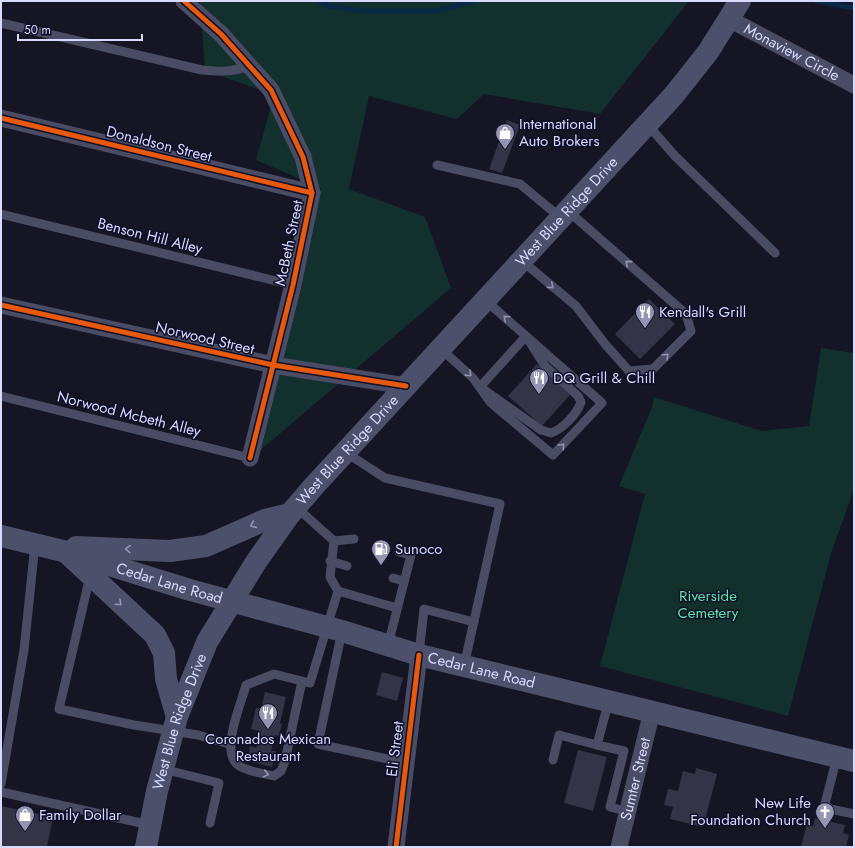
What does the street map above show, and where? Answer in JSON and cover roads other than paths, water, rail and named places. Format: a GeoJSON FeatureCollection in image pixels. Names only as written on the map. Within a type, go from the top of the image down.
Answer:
{"type":"FeatureCollection","features":[{"type":"Feature","properties":{"kind":"main road","name":"West Blue Ridge Drive"},"geometry":{"type":"LineString","coordinates":[[146,847],[163,769],[175,724],[207,642],[256,562],[293,511],[345,452],[674,95],[708,52],[735,10]]}},
{"type":"Feature","properties":{"kind":"main road","name":"Cedar Lane Road"},"geometry":{"type":"LineString","coordinates":[[35,544],[170,551],[206,546],[265,520],[293,511]]}},
{"type":"Feature","properties":{"kind":"main road","name":"Cedar Lane Road"},"geometry":{"type":"LineString","coordinates":[[1,536],[67,552],[232,602],[334,629],[419,655],[846,759]]}},
{"type":"Feature","properties":{"kind":"main road","name":"Cedar Lane Road"},"geometry":{"type":"LineString","coordinates":[[67,552],[90,576],[155,636],[164,653],[166,679],[175,724]]}},
{"type":"Feature","properties":{"kind":"street","name":"McBeth Street"},"geometry":{"type":"LineString","coordinates":[[184,1],[221,34],[251,65],[272,90],[303,157],[312,194],[293,285],[250,458]]}},
{"type":"Feature","properties":{"kind":"street","name":"Monaview Circle"},"geometry":{"type":"LineString","coordinates":[[735,10],[854,85]]}},
{"type":"Feature","properties":{"kind":"street","name":"Donaldson Street"},"geometry":{"type":"LineString","coordinates":[[1,118],[312,194]]}},
{"type":"Feature","properties":{"kind":"street","name":"Norwood Street"},"geometry":{"type":"LineString","coordinates":[[1,305],[273,365],[406,386]]}},
{"type":"Feature","properties":{"kind":"street","name":"Eli Street"},"geometry":{"type":"LineString","coordinates":[[396,847],[419,655]]}},
{"type":"Feature","properties":{"kind":"street","name":"Sumter Street"},"geometry":{"type":"LineString","coordinates":[[619,847],[652,711]]}},
{"type":"Feature","properties":{"kind":"lane"},"geometry":{"type":"LineString","coordinates":[[1,23],[202,70],[220,72],[237,71],[251,65]]}},
{"type":"Feature","properties":{"kind":"lane"},"geometry":{"type":"LineString","coordinates":[[648,124],[675,156],[775,253]]}},
{"type":"Feature","properties":{"kind":"lane"},"geometry":{"type":"LineString","coordinates":[[437,165],[520,184],[564,214],[686,314],[691,331],[653,369],[629,371],[605,344],[576,306],[521,260]]}},
{"type":"Feature","properties":{"kind":"lane","name":"Benson Hill Alley"},"geometry":{"type":"LineString","coordinates":[[1,214],[293,285]]}},
{"type":"Feature","properties":{"kind":"lane"},"geometry":{"type":"LineString","coordinates":[[440,348],[473,378],[490,402],[553,455],[602,403],[485,300]]}},
{"type":"Feature","properties":{"kind":"lane"},"geometry":{"type":"LineString","coordinates":[[480,387],[526,336]]}},
{"type":"Feature","properties":{"kind":"lane"},"geometry":{"type":"LineString","coordinates":[[480,387],[541,430],[551,433],[558,431],[579,409],[581,402],[578,396],[545,366],[526,336]]}},
{"type":"Feature","properties":{"kind":"lane","name":"Norwood Mcbeth Alley"},"geometry":{"type":"LineString","coordinates":[[1,396],[250,458]]}},
{"type":"Feature","properties":{"kind":"lane"},"geometry":{"type":"LineString","coordinates":[[345,452],[385,478],[500,504],[464,666]]}},
{"type":"Feature","properties":{"kind":"lane"},"geometry":{"type":"LineString","coordinates":[[293,511],[334,541],[354,539]]}},
{"type":"Feature","properties":{"kind":"lane"},"geometry":{"type":"LineString","coordinates":[[334,541],[330,561],[330,577],[338,591],[318,744],[406,763]]}},
{"type":"Feature","properties":{"kind":"lane"},"geometry":{"type":"LineString","coordinates":[[1,784],[24,650],[35,544]]}},
{"type":"Feature","properties":{"kind":"lane"},"geometry":{"type":"LineString","coordinates":[[388,645],[411,554],[399,552]]}},
{"type":"Feature","properties":{"kind":"lane"},"geometry":{"type":"LineString","coordinates":[[330,561],[347,566]]}},
{"type":"Feature","properties":{"kind":"lane"},"geometry":{"type":"LineString","coordinates":[[90,576],[59,709],[134,725],[175,724],[198,735],[229,744]]}},
{"type":"Feature","properties":{"kind":"lane"},"geometry":{"type":"LineString","coordinates":[[393,578],[404,581]]}},
{"type":"Feature","properties":{"kind":"lane"},"geometry":{"type":"LineString","coordinates":[[338,591],[397,608]]}},
{"type":"Feature","properties":{"kind":"lane"},"geometry":{"type":"LineString","coordinates":[[419,655],[424,609],[474,622]]}},
{"type":"Feature","properties":{"kind":"lane"},"geometry":{"type":"LineString","coordinates":[[302,681],[285,761],[281,770],[274,776],[248,770],[238,765],[233,759],[229,744],[246,685],[274,674],[302,681],[310,683],[334,629]]}},
{"type":"Feature","properties":{"kind":"lane"},"geometry":{"type":"LineString","coordinates":[[597,745],[608,700]]}},
{"type":"Feature","properties":{"kind":"lane"},"geometry":{"type":"LineString","coordinates":[[553,760],[559,735],[624,752],[610,807],[628,812]]}},
{"type":"Feature","properties":{"kind":"lane"},"geometry":{"type":"LineString","coordinates":[[846,759],[825,804],[830,810],[854,814]]}},
{"type":"Feature","properties":{"kind":"lane"},"geometry":{"type":"LineString","coordinates":[[163,769],[219,783],[210,823]]}},
{"type":"Feature","properties":{"kind":"lane"},"geometry":{"type":"LineString","coordinates":[[1,792],[151,825]]}},
{"type":"Feature","properties":{"kind":"waterway"},"geometry":{"type":"LineString","coordinates":[[318,1],[330,6],[360,11],[435,11],[475,1]]}},
{"type":"Feature","properties":{"kind":"waterway"},"geometry":{"type":"LineString","coordinates":[[816,1],[854,8]]}},
{"type":"Feature","properties":{"kind":"place","name":"International Auto Brokers"},"geometry":{"type":"Point","coordinates":[505,150]}},
{"type":"Feature","properties":{"kind":"place","name":"Kendall's Grill"},"geometry":{"type":"Point","coordinates":[645,329]}},
{"type":"Feature","properties":{"kind":"place","name":"DQ Grill & Chill"},"geometry":{"type":"Point","coordinates":[539,395]}},
{"type":"Feature","properties":{"kind":"place","name":"Sunoco"},"geometry":{"type":"Point","coordinates":[381,566]}},
{"type":"Feature","properties":{"kind":"place","name":"Coronados Mexican Restaurant"},"geometry":{"type":"Point","coordinates":[268,730]}},
{"type":"Feature","properties":{"kind":"place","name":"New Life Foundation Church"},"geometry":{"type":"Point","coordinates":[825,829]}},
{"type":"Feature","properties":{"kind":"place","name":"Family Dollar"},"geometry":{"type":"Point","coordinates":[25,832]}},
{"type":"Feature","properties":{"kind":"park label","name":"Riverside Cemetery"},"geometry":{"type":"Point","coordinates":[708,604]}}]}
